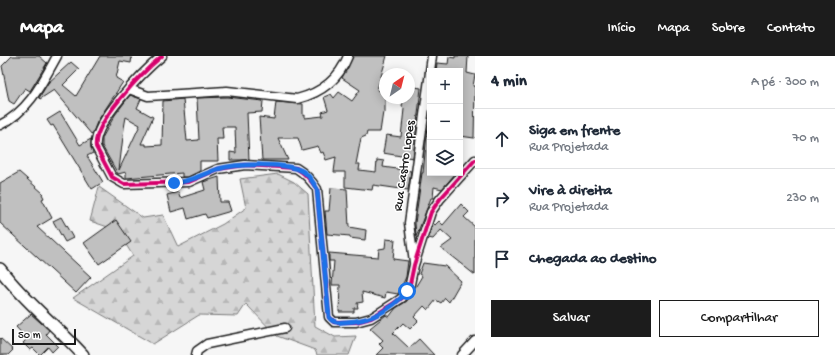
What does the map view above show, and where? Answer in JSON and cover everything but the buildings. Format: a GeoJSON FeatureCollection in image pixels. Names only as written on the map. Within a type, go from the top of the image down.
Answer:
{"type":"FeatureCollection","features":[{"type":"Feature","properties":{"kind":"main road"},"geometry":{"type":"LineString","coordinates":[[0,269],[26,301],[68,338],[83,355]]}},
{"type":"Feature","properties":{"kind":"street"},"geometry":{"type":"LineString","coordinates":[[0,125],[21,111],[33,98],[57,56]]}},
{"type":"Feature","properties":{"kind":"street"},"geometry":{"type":"LineString","coordinates":[[162,56],[116,104],[98,131],[95,141],[112,177],[117,182],[124,184],[188,182],[218,169],[244,165],[296,168],[310,178],[317,189],[329,317],[334,322],[356,322],[371,318],[394,304],[407,291],[414,265],[435,206],[475,160]]}},
{"type":"Feature","properties":{"kind":"street"},"geometry":{"type":"LineString","coordinates":[[129,89],[148,96],[227,91],[297,99],[305,97],[331,83],[345,64],[348,56]]}},
{"type":"Feature","properties":{"kind":"street","name":"Rua Castro Lopes"},"geometry":{"type":"LineString","coordinates":[[430,68],[432,56]]}},
{"type":"Feature","properties":{"kind":"street","name":"Rua Castro Lopes"},"geometry":{"type":"LineString","coordinates":[[414,265],[409,223],[427,93]]}},
{"type":"Feature","properties":{"kind":"street"},"geometry":{"type":"LineString","coordinates":[[196,355],[197,351],[207,344],[285,328]]}},
{"type":"Feature","properties":{"kind":"street"},"geometry":{"type":"LineString","coordinates":[[462,355],[475,341]]}},
{"type":"Feature","properties":{"kind":"green space"},"geometry":{"type":"Polygon","coordinates":[[[278,174],[294,182],[308,194],[315,326],[335,337],[356,336],[349,355],[317,355],[315,350],[277,336],[246,304],[238,316],[199,315],[153,344],[73,298],[133,256],[117,230],[90,221],[99,187],[143,218],[163,215],[178,247],[223,224],[246,208],[240,179],[278,174]]]}},
{"type":"Feature","properties":{"kind":"cycle path"},"geometry":{"type":"LineString","coordinates":[[162,56],[132,85],[121,98],[110,112],[97,137],[96,147],[112,177],[124,184],[189,182],[218,169],[245,165],[296,168],[300,170],[308,177],[317,189],[329,317],[334,322],[356,322],[371,318],[402,298],[410,284],[414,265],[431,212],[440,199],[475,160]]}},
{"type":"Feature","properties":{"kind":"route"},"geometry":{"type":"LineString","coordinates":[[174,183],[188,182],[218,169],[244,165],[296,168],[304,172],[310,178],[317,189],[329,317],[331,320],[338,323],[356,322],[371,318],[402,298],[407,291]]}}]}
